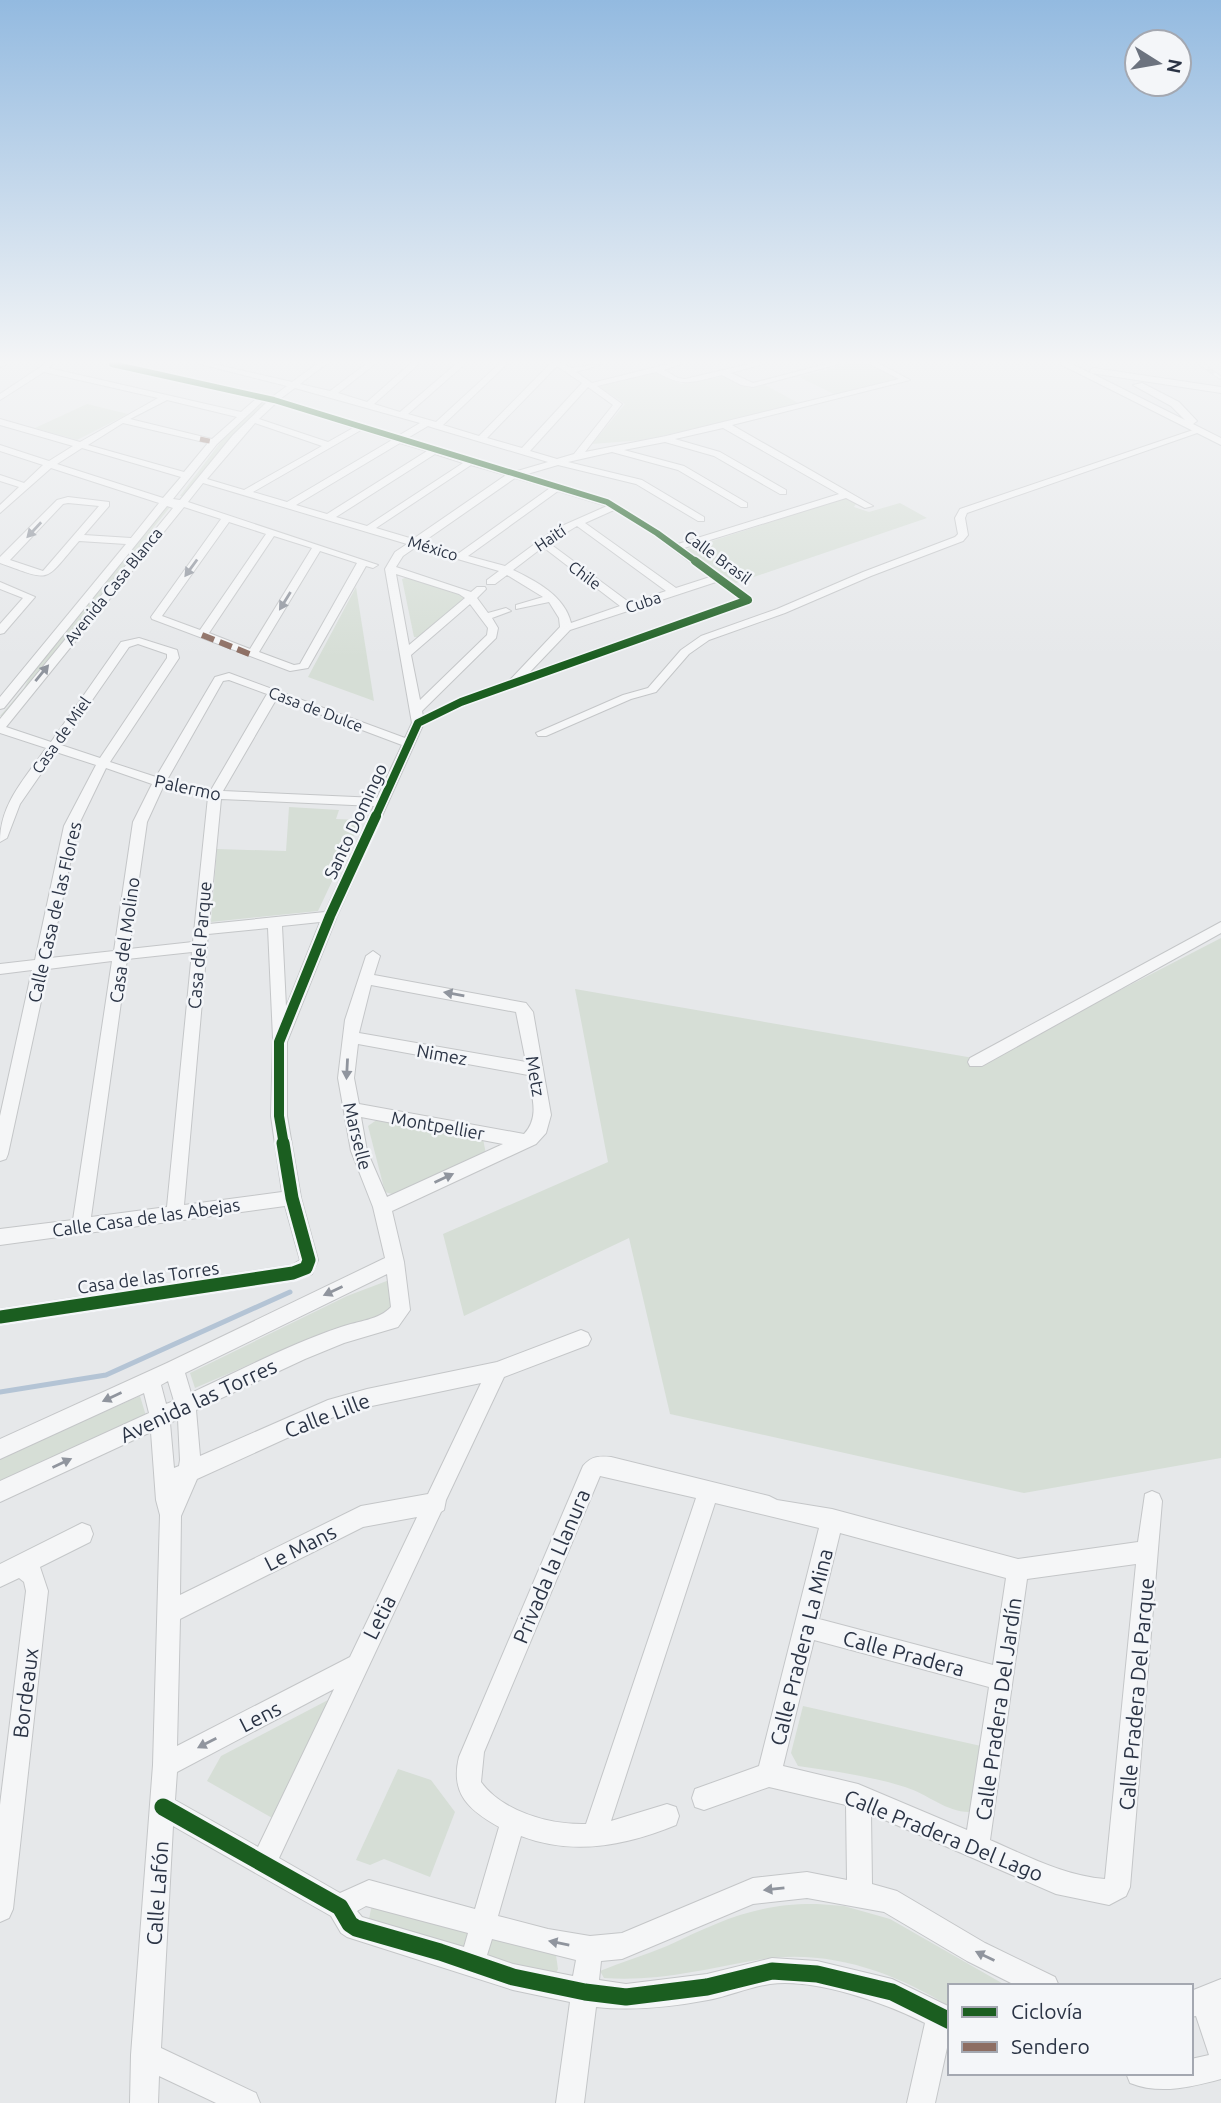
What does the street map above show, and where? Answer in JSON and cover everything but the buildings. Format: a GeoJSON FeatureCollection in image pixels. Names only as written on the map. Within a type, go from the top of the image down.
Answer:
{"type":"FeatureCollection","features":[{"type":"Feature","properties":{"kind":"street"},"geometry":{"type":"LineString","coordinates":[[44,462],[368,563],[300,669],[252,654],[156,617],[226,519]]}},
{"type":"Feature","properties":{"kind":"street"},"geometry":{"type":"LineString","coordinates":[[0,510],[53,462]]}},
{"type":"Feature","properties":{"kind":"street"},"geometry":{"type":"LineString","coordinates":[[143,462],[187,475]]}},
{"type":"Feature","properties":{"kind":"street","name":"Avenida Casa Blanca"},"geometry":{"type":"LineString","coordinates":[[0,705],[198,462]]}},
{"type":"Feature","properties":{"kind":"street","name":"Avenida Casa Blanca"},"geometry":{"type":"LineString","coordinates":[[0,728],[217,462]]}},
{"type":"Feature","properties":{"kind":"street"},"geometry":{"type":"LineString","coordinates":[[247,492],[300,462]]}},
{"type":"Feature","properties":{"kind":"street"},"geometry":{"type":"LineString","coordinates":[[289,505],[360,462]]}},
{"type":"Feature","properties":{"kind":"street"},"geometry":{"type":"LineString","coordinates":[[329,517],[415,462]]}},
{"type":"Feature","properties":{"kind":"street"},"geometry":{"type":"LineString","coordinates":[[369,529],[470,462]]}},
{"type":"Feature","properties":{"kind":"street","name":"Calle Brasil"},"geometry":{"type":"LineString","coordinates":[[470,462],[615,506],[678,547],[748,600],[512,684]]}},
{"type":"Feature","properties":{"kind":"street"},"geometry":{"type":"LineString","coordinates":[[417,717],[390,569],[395,558],[513,475],[558,462]]}},
{"type":"Feature","properties":{"kind":"street"},"geometry":{"type":"LineString","coordinates":[[559,462],[646,485],[701,519]]}},
{"type":"Feature","properties":{"kind":"street"},"geometry":{"type":"LineString","coordinates":[[659,462],[681,468],[744,506]]}},
{"type":"Feature","properties":{"kind":"street"},"geometry":{"type":"LineString","coordinates":[[731,462],[783,492]]}},
{"type":"Feature","properties":{"kind":"street"},"geometry":{"type":"LineString","coordinates":[[791,462],[868,506]]}},
{"type":"Feature","properties":{"kind":"street"},"geometry":{"type":"LineString","coordinates":[[542,733],[627,697],[652,690],[685,652],[705,638],[781,611],[959,539],[963,535],[960,516],[964,511],[1097,462]]}},
{"type":"Feature","properties":{"kind":"street"},"geometry":{"type":"LineString","coordinates":[[0,478],[25,486]]}},
{"type":"Feature","properties":{"kind":"street","name":"México"},"geometry":{"type":"LineString","coordinates":[[202,480],[506,570],[550,598],[563,611],[566,628]]}},
{"type":"Feature","properties":{"kind":"street"},"geometry":{"type":"LineString","coordinates":[[460,557],[556,488]]}},
{"type":"Feature","properties":{"kind":"street"},"geometry":{"type":"LineString","coordinates":[[678,547],[848,494]]}},
{"type":"Feature","properties":{"kind":"street"},"geometry":{"type":"LineString","coordinates":[[64,501],[106,504],[80,538],[45,574],[2,561],[64,501]]}},
{"type":"Feature","properties":{"kind":"street","name":"Haití"},"geometry":{"type":"LineString","coordinates":[[405,655],[471,597],[542,542],[576,521],[615,506]]}},
{"type":"Feature","properties":{"kind":"street"},"geometry":{"type":"LineString","coordinates":[[576,521],[674,592]]}},
{"type":"Feature","properties":{"kind":"street"},"geometry":{"type":"LineString","coordinates":[[202,635],[271,533]]}},
{"type":"Feature","properties":{"kind":"street"},"geometry":{"type":"LineString","coordinates":[[80,538],[133,541]]}},
{"type":"Feature","properties":{"kind":"street","name":"Chile"},"geometry":{"type":"LineString","coordinates":[[542,542],[628,607]]}},
{"type":"Feature","properties":{"kind":"street"},"geometry":{"type":"LineString","coordinates":[[252,654],[317,548]]}},
{"type":"Feature","properties":{"kind":"street"},"geometry":{"type":"LineString","coordinates":[[390,569],[448,586],[471,597],[494,628],[492,636],[417,717]]}},
{"type":"Feature","properties":{"kind":"street","name":"Cuba"},"geometry":{"type":"LineString","coordinates":[[566,628],[720,577]]}},
{"type":"Feature","properties":{"kind":"street"},"geometry":{"type":"LineString","coordinates":[[0,584],[30,597],[0,631]]}},
{"type":"Feature","properties":{"kind":"street"},"geometry":{"type":"LineString","coordinates":[[520,607],[550,598]]}},
{"type":"Feature","properties":{"kind":"street"},"geometry":{"type":"LineString","coordinates":[[485,617],[506,611]]}},
{"type":"Feature","properties":{"kind":"street"},"geometry":{"type":"LineString","coordinates":[[417,717],[512,684],[566,628]]}},
{"type":"Feature","properties":{"kind":"street","name":"Calle Casa de las Flores"},"geometry":{"type":"LineString","coordinates":[[0,1154],[71,826],[86,792],[174,654],[134,640]]}},
{"type":"Feature","properties":{"kind":"street","name":"Casa de Miel"},"geometry":{"type":"LineString","coordinates":[[0,838],[15,804],[52,747],[122,648],[134,640]]}},
{"type":"Feature","properties":{"kind":"street","name":"Casa de Dulce"},"geometry":{"type":"LineString","coordinates":[[223,676],[410,744]]}},
{"type":"Feature","properties":{"kind":"street","name":"Casa del Molino"},"geometry":{"type":"LineString","coordinates":[[81,1225],[138,832],[144,812],[159,782],[223,676]]}},
{"type":"Feature","properties":{"kind":"street","name":"Casa del Parque"},"geometry":{"type":"LineString","coordinates":[[175,1212],[209,832],[215,795],[274,694]]}},
{"type":"Feature","properties":{"kind":"street","name":"Santo Domingo"},"geometry":{"type":"LineString","coordinates":[[302,1271],[309,1260],[292,1198],[279,1116],[279,1042],[330,916],[410,744],[417,717]]}},
{"type":"Feature","properties":{"kind":"street","name":"Palermo"},"geometry":{"type":"LineString","coordinates":[[0,728],[159,782],[215,795],[383,802]]}},
{"type":"Feature","properties":{"kind":"street"},"geometry":{"type":"LineString","coordinates":[[201,930],[330,916]]}},
{"type":"Feature","properties":{"kind":"street"},"geometry":{"type":"LineString","coordinates":[[275,922],[279,1042]]}},
{"type":"Feature","properties":{"kind":"street"},"geometry":{"type":"LineString","coordinates":[[976,1062],[1221,927]]}},
{"type":"Feature","properties":{"kind":"street"},"geometry":{"type":"LineString","coordinates":[[0,969],[199,946]]}},
{"type":"Feature","properties":{"kind":"street","name":"Marselle"},"geometry":{"type":"LineString","coordinates":[[373,956],[358,999],[346,1078],[359,1151],[382,1207],[395,1262],[401,1310],[399,1315]]}},
{"type":"Feature","properties":{"kind":"street","name":"Metz"},"geometry":{"type":"LineString","coordinates":[[365,979],[521,1007],[525,1012],[542,1122],[533,1136],[525,1141]]}},
{"type":"Feature","properties":{"kind":"street","name":"Nimez"},"geometry":{"type":"LineString","coordinates":[[351,1037],[534,1070]]}},
{"type":"Feature","properties":{"kind":"street","name":"Montpellier"},"geometry":{"type":"LineString","coordinates":[[351,1109],[525,1141]]}},
{"type":"Feature","properties":{"kind":"street"},"geometry":{"type":"LineString","coordinates":[[382,1207],[525,1141]]}},
{"type":"Feature","properties":{"kind":"street","name":"Calle Casa de las Abejas"},"geometry":{"type":"LineString","coordinates":[[0,1237],[292,1198]]}},
{"type":"Feature","properties":{"kind":"street","name":"Avenida las Torres"},"geometry":{"type":"LineString","coordinates":[[0,1449],[174,1369],[395,1262]]}},
{"type":"Feature","properties":{"kind":"street","name":"Casa de las Torres"},"geometry":{"type":"LineString","coordinates":[[0,1317],[302,1271]]}},
{"type":"Feature","properties":{"kind":"street","name":"Avenida las Torres"},"geometry":{"type":"LineString","coordinates":[[0,1492],[298,1353],[342,1335],[391,1321],[399,1315]]}},
{"type":"Feature","properties":{"kind":"street","name":"Calle Lille"},"geometry":{"type":"LineString","coordinates":[[164,1483],[187,1475],[328,1409],[367,1398],[497,1371],[581,1339]]}},
{"type":"Feature","properties":{"kind":"street","name":"Calle Lafón"},"geometry":{"type":"LineString","coordinates":[[171,1515],[187,1475],[190,1440],[186,1406],[174,1369]]}},
{"type":"Feature","properties":{"kind":"street","name":"Letia"},"geometry":{"type":"LineString","coordinates":[[263,1864],[355,1666],[437,1503],[497,1371]]}},
{"type":"Feature","properties":{"kind":"street","name":"Calle Lafón"},"geometry":{"type":"LineString","coordinates":[[144,2103],[165,1765],[171,1515],[164,1483],[160,1417],[150,1380]]}},
{"type":"Feature","properties":{"kind":"street","name":"Privada la Llanura"},"geometry":{"type":"LineString","coordinates":[[667,1816],[594,1836],[544,1832],[513,1821],[480,1801],[467,1780],[469,1765],[592,1469],[596,1466],[611,1467],[708,1493]]}},
{"type":"Feature","properties":{"kind":"street"},"geometry":{"type":"LineString","coordinates":[[594,1836],[708,1493],[832,1520],[1018,1570],[1148,1551]]}},
{"type":"Feature","properties":{"kind":"street","name":"Calle Pradera Del Parque"},"geometry":{"type":"LineString","coordinates":[[1117,1887],[1152,1501]]}},
{"type":"Feature","properties":{"kind":"street","name":"Le Mans"},"geometry":{"type":"LineString","coordinates":[[170,1612],[361,1517],[437,1503]]}},
{"type":"Feature","properties":{"kind":"street","name":"Calle Pradera La Mina"},"geometry":{"type":"LineString","coordinates":[[769,1774],[832,1520]]}},
{"type":"Feature","properties":{"kind":"street"},"geometry":{"type":"LineString","coordinates":[[0,1576],[82,1534]]}},
{"type":"Feature","properties":{"kind":"street","name":"Bordeaux"},"geometry":{"type":"LineString","coordinates":[[0,1909],[37,1591],[33,1576],[22,1566]]}},
{"type":"Feature","properties":{"kind":"street","name":"Calle Pradera Del Jardín"},"geometry":{"type":"LineString","coordinates":[[977,1849],[1018,1570]]}},
{"type":"Feature","properties":{"kind":"street","name":"Calle Pradera"},"geometry":{"type":"LineString","coordinates":[[806,1627],[1002,1679]]}},
{"type":"Feature","properties":{"kind":"street","name":"Lens"},"geometry":{"type":"LineString","coordinates":[[165,1765],[355,1666]]}},
{"type":"Feature","properties":{"kind":"street"},"geometry":{"type":"LineString","coordinates":[[705,1798],[769,1774]]}},
{"type":"Feature","properties":{"kind":"street","name":"Calle Pradera Del Lago"},"geometry":{"type":"LineString","coordinates":[[769,1774],[858,1796],[915,1818],[977,1849],[1056,1881],[1095,1891],[1109,1892],[1117,1887]]}},
{"type":"Feature","properties":{"kind":"street"},"geometry":{"type":"LineString","coordinates":[[858,1796],[860,1893]]}},
{"type":"Feature","properties":{"kind":"street"},"geometry":{"type":"LineString","coordinates":[[163,1807],[340,1907],[356,1928],[472,1962],[513,1977],[585,1992],[626,1997],[707,1987],[772,1971],[817,1974],[892,1992],[945,2018],[921,2103]]}},
{"type":"Feature","properties":{"kind":"street"},"geometry":{"type":"LineString","coordinates":[[472,1962],[513,1821]]}},
{"type":"Feature","properties":{"kind":"street"},"geometry":{"type":"LineString","coordinates":[[340,1907],[362,1894],[369,1893],[548,1942],[590,1949],[622,1946],[753,1891],[807,1885],[888,1900],[976,1952],[1042,1984]]}},
{"type":"Feature","properties":{"kind":"street"},"geometry":{"type":"LineString","coordinates":[[570,2103],[590,1949]]}},
{"type":"Feature","properties":{"kind":"street"},"geometry":{"type":"LineString","coordinates":[[1206,1999],[1221,2052]]}},
{"type":"Feature","properties":{"kind":"street"},"geometry":{"type":"LineString","coordinates":[[145,2055],[246,2103]]}},
{"type":"Feature","properties":{"kind":"street"},"geometry":{"type":"LineString","coordinates":[[1193,2073],[1221,2066]]}},
{"type":"Feature","properties":{"kind":"street"},"geometry":{"type":"LineString","coordinates":[[1158,2075],[1184,2075]]}},
{"type":"Feature","properties":{"kind":"shaded area"},"geometry":{"type":"Polygon","coordinates":[[[206,462],[214,462],[187,496],[180,496],[206,462]]]}},
{"type":"Feature","properties":{"kind":"shaded area"},"geometry":{"type":"Polygon","coordinates":[[[848,497],[857,502],[854,507],[869,512],[900,503],[927,518],[736,583],[687,549],[848,497]]]}},
{"type":"Feature","properties":{"kind":"shaded area"},"geometry":{"type":"Polygon","coordinates":[[[167,506],[171,506],[153,528],[150,536],[4,717],[0,716],[24,688],[32,672],[167,506]]]}},
{"type":"Feature","properties":{"kind":"shaded area"},"geometry":{"type":"Polygon","coordinates":[[[408,577],[464,595],[466,599],[422,638],[414,637],[402,579],[408,577]]]}},
{"type":"Feature","properties":{"kind":"shaded area"},"geometry":{"type":"Polygon","coordinates":[[[356,587],[374,701],[308,677],[356,587]]]}},
{"type":"Feature","properties":{"kind":"shaded area"},"geometry":{"type":"Polygon","coordinates":[[[289,807],[339,810],[336,819],[361,820],[318,911],[211,922],[217,849],[286,851],[289,807]]]}},
{"type":"Feature","properties":{"kind":"shaded area"},"geometry":{"type":"Polygon","coordinates":[[[1221,938],[1221,1458],[1024,1493],[670,1414],[629,1238],[464,1316],[443,1234],[608,1162],[575,989],[985,1060],[1221,938]]]}},
{"type":"Feature","properties":{"kind":"shaded area"},"geometry":{"type":"Polygon","coordinates":[[[378,1119],[483,1139],[486,1154],[399,1196],[385,1192],[368,1126],[378,1119]]]}},
{"type":"Feature","properties":{"kind":"shaded area"},"geometry":{"type":"Polygon","coordinates":[[[392,1279],[393,1316],[323,1333],[195,1388],[190,1373],[347,1296],[392,1279]]]}},
{"type":"Feature","properties":{"kind":"shaded area"},"geometry":{"type":"Polygon","coordinates":[[[140,1396],[146,1416],[0,1481],[0,1458],[140,1396]]]}},
{"type":"Feature","properties":{"kind":"shaded area"},"geometry":{"type":"Polygon","coordinates":[[[328,1700],[274,1819],[207,1781],[221,1756],[328,1700]]]}},
{"type":"Feature","properties":{"kind":"shaded area"},"geometry":{"type":"Polygon","coordinates":[[[803,1706],[981,1746],[971,1812],[954,1810],[892,1783],[798,1766],[791,1753],[803,1706]]]}},
{"type":"Feature","properties":{"kind":"shaded area"},"geometry":{"type":"Polygon","coordinates":[[[398,1769],[431,1780],[455,1812],[430,1877],[384,1859],[370,1865],[356,1860],[398,1769]]]}},
{"type":"Feature","properties":{"kind":"shaded area"},"geometry":{"type":"Polygon","coordinates":[[[373,1899],[556,1955],[558,1969],[553,1980],[369,1919],[373,1899]]]}},
{"type":"Feature","properties":{"kind":"shaded area"},"geometry":{"type":"Polygon","coordinates":[[[796,1904],[844,1906],[890,1919],[1004,1984],[948,1984],[948,2006],[882,1973],[833,1960],[808,1957],[757,1960],[643,1978],[604,1978],[600,1971],[739,1915],[796,1904]]]}},
{"type":"Feature","properties":{"kind":"waterway"},"geometry":{"type":"LineString","coordinates":[[0,1392],[106,1375],[290,1292]]}},
{"type":"Feature","properties":{"kind":"marked path"},"geometry":{"type":"LineString","coordinates":[[202,635],[252,655]]}},
{"type":"Feature","properties":{"kind":"cycle path"},"geometry":{"type":"LineString","coordinates":[[0,1317],[293,1273],[306,1268],[309,1260],[292,1198],[279,1116],[279,1042],[330,916],[418,723],[461,702],[748,600],[657,533],[607,502],[470,462]]}},
{"type":"Feature","properties":{"kind":"cycle path"},"geometry":{"type":"LineString","coordinates":[[163,1807],[340,1907],[350,1924],[356,1928],[440,1952],[513,1977],[585,1992],[626,1997],[707,1987],[772,1971],[817,1974],[892,1992],[948,2020]]}}]}
